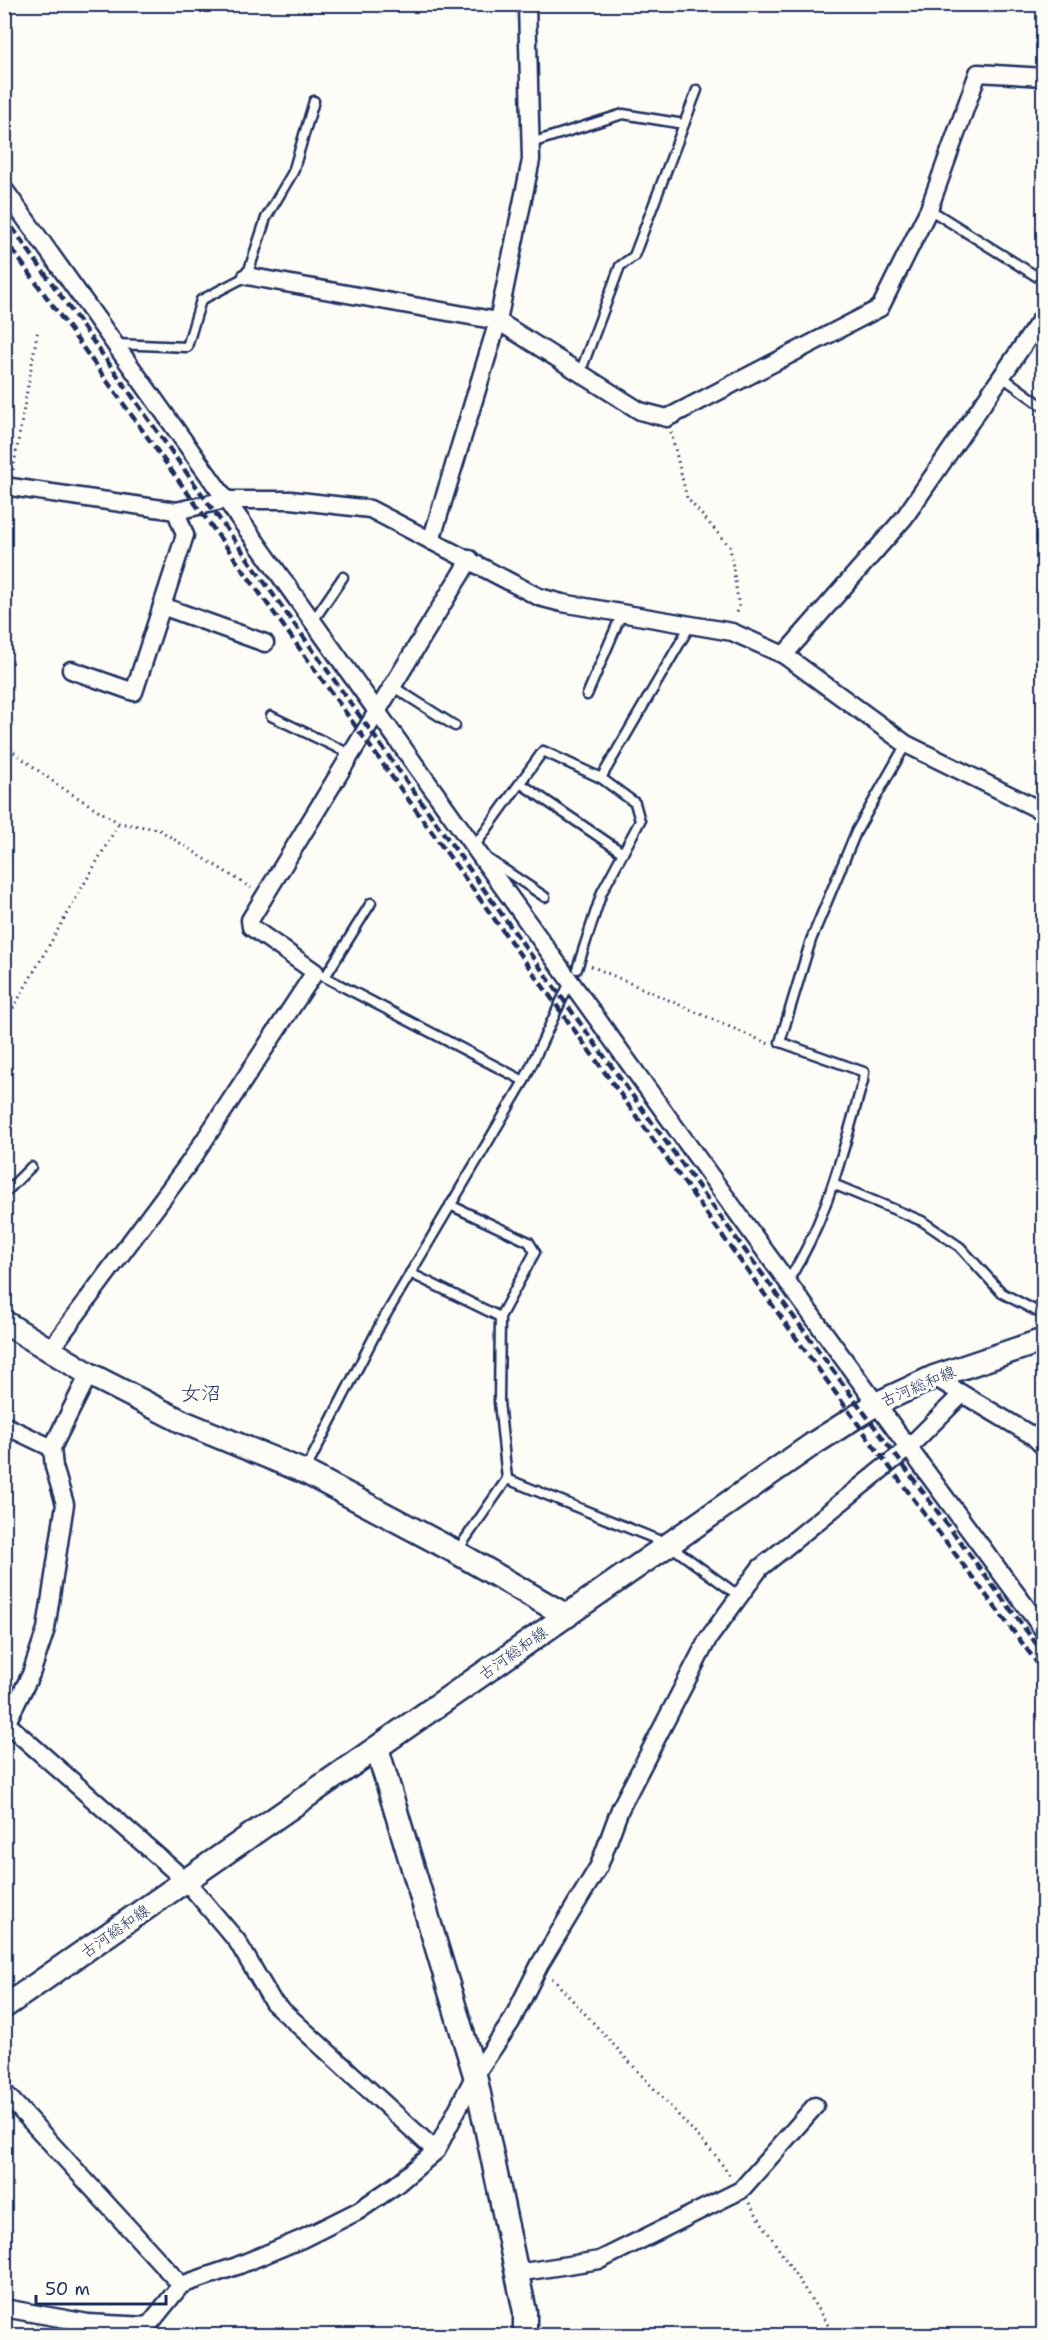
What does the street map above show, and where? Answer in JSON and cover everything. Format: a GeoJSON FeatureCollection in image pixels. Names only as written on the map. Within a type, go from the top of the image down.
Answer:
{"type":"FeatureCollection","features":[{"type":"Feature","properties":{"kind":"street"},"geometry":{"type":"LineString","coordinates":[[431,541],[498,321],[531,160],[527,4]]}},
{"type":"Feature","properties":{"kind":"street"},"geometry":{"type":"LineString","coordinates":[[247,276],[498,321],[640,411],[667,418],[880,308],[929,209],[978,74],[1044,76]]}},
{"type":"Feature","properties":{"kind":"street"},"geometry":{"type":"LineString","coordinates":[[4,189],[476,849],[574,975],[787,1282],[1044,1631]]}},
{"type":"Feature","properties":{"kind":"street"},"geometry":{"type":"LineString","coordinates":[[784,655],[904,518],[1044,315]]}},
{"type":"Feature","properties":{"kind":"street"},"geometry":{"type":"LineString","coordinates":[[7,487],[176,511],[226,500],[291,500],[370,509],[470,559],[539,597],[732,632],[784,655],[906,744],[1044,812]]}},
{"type":"Feature","properties":{"kind":"street"},"geometry":{"type":"LineString","coordinates":[[71,670],[134,692],[185,536],[176,511]]}},
{"type":"Feature","properties":{"kind":"street"},"geometry":{"type":"LineString","coordinates":[[50,1350],[192,1159],[320,974],[251,927],[250,920],[470,559]]}},
{"type":"Feature","properties":{"kind":"street"},"geometry":{"type":"LineString","coordinates":[[162,606],[265,643]]}},
{"type":"Feature","properties":{"kind":"street"},"geometry":{"type":"LineString","coordinates":[[4,1322],[89,1374],[183,1422],[305,1472],[456,1552],[567,1616]]}},
{"type":"Feature","properties":{"kind":"street","name":"古河総和線"},"geometry":{"type":"LineString","coordinates":[[4,2007],[187,1882],[668,1544],[876,1404],[934,1377],[1044,1340]]}},
{"type":"Feature","properties":{"kind":"street"},"geometry":{"type":"LineString","coordinates":[[89,1374],[52,1448],[54,1467],[65,1504],[46,1629],[31,1674],[6,1722],[187,1882],[237,1941],[273,2002],[436,2151]]}},
{"type":"Feature","properties":{"kind":"street"},"geometry":{"type":"LineString","coordinates":[[934,1377],[1033,1436],[1044,1447]]}},
{"type":"Feature","properties":{"kind":"street"},"geometry":{"type":"LineString","coordinates":[[4,2308],[88,2323],[148,2326],[181,2285],[237,2266],[303,2239],[358,2211],[396,2185],[436,2151],[475,2075],[511,2022],[540,1964],[598,1866],[620,1809],[708,1639],[760,1568],[908,1448],[961,1395]]}},
{"type":"Feature","properties":{"kind":"street"},"geometry":{"type":"LineString","coordinates":[[4,1425],[52,1448]]}},
{"type":"Feature","properties":{"kind":"street"},"geometry":{"type":"LineString","coordinates":[[376,1748],[475,2075],[525,2312],[525,2336]]}},
{"type":"Feature","properties":{"kind":"street"},"geometry":{"type":"LineString","coordinates":[[4,2092],[181,2285]]}},
{"type":"Feature","properties":{"kind":"street"},"geometry":{"type":"LineString","coordinates":[[517,2273],[600,2260],[741,2190],[815,2106]]}},
{"type":"Feature","properties":{"kind":"lane"},"geometry":{"type":"LineString","coordinates":[[580,373],[620,266],[634,256],[697,90]]}},
{"type":"Feature","properties":{"kind":"lane"},"geometry":{"type":"LineString","coordinates":[[115,344],[187,347],[201,300],[247,276],[266,218],[293,172],[314,101]]}},
{"type":"Feature","properties":{"kind":"lane"},"geometry":{"type":"LineString","coordinates":[[531,143],[623,114],[684,124]]}},
{"type":"Feature","properties":{"kind":"lane"},"geometry":{"type":"LineString","coordinates":[[929,209],[1044,281]]}},
{"type":"Feature","properties":{"kind":"lane"},"geometry":{"type":"LineString","coordinates":[[1001,376],[1044,407]]}},
{"type":"Feature","properties":{"kind":"lane"},"geometry":{"type":"LineString","coordinates":[[313,621],[343,577]]}},
{"type":"Feature","properties":{"kind":"lane"},"geometry":{"type":"LineString","coordinates":[[587,695],[622,613]]}},
{"type":"Feature","properties":{"kind":"lane"},"geometry":{"type":"LineString","coordinates":[[601,778],[691,624]]}},
{"type":"Feature","properties":{"kind":"lane"},"geometry":{"type":"LineString","coordinates":[[392,686],[455,726]]}},
{"type":"Feature","properties":{"kind":"lane"},"geometry":{"type":"LineString","coordinates":[[271,716],[350,754]]}},
{"type":"Feature","properties":{"kind":"lane"},"geometry":{"type":"LineString","coordinates":[[787,1282],[808,1247],[832,1184],[864,1072],[780,1042],[811,940],[856,832],[906,744]]}},
{"type":"Feature","properties":{"kind":"lane"},"geometry":{"type":"LineString","coordinates":[[305,1472],[410,1273],[524,1081],[574,975],[602,892],[640,821],[635,803],[601,778],[543,751],[476,849],[545,897]]}},
{"type":"Feature","properties":{"kind":"lane"},"geometry":{"type":"LineString","coordinates":[[520,783],[623,853]]}},
{"type":"Feature","properties":{"kind":"lane"},"geometry":{"type":"LineString","coordinates":[[371,903],[320,974],[524,1081]]}},
{"type":"Feature","properties":{"kind":"lane"},"geometry":{"type":"LineString","coordinates":[[4,1194],[31,1167]]}},
{"type":"Feature","properties":{"kind":"lane"},"geometry":{"type":"LineString","coordinates":[[832,1184],[922,1221],[960,1246],[1002,1293],[1038,1312],[1044,1310]]}},
{"type":"Feature","properties":{"kind":"lane"},"geometry":{"type":"LineString","coordinates":[[450,1205],[529,1242],[534,1252],[500,1317],[499,1402],[507,1479],[456,1552]]}},
{"type":"Feature","properties":{"kind":"lane"},"geometry":{"type":"LineString","coordinates":[[410,1273],[500,1317]]}},
{"type":"Feature","properties":{"kind":"lane"},"geometry":{"type":"LineString","coordinates":[[507,1479],[668,1544],[739,1596]]}},
{"type":"Feature","properties":{"kind":"path"},"geometry":{"type":"LineString","coordinates":[[7,487],[38,329]]}},
{"type":"Feature","properties":{"kind":"path"},"geometry":{"type":"LineString","coordinates":[[667,418],[687,498],[730,547],[739,607],[732,632]]}},
{"type":"Feature","properties":{"kind":"path"},"geometry":{"type":"LineString","coordinates":[[4,745],[59,786],[119,823],[158,829],[264,896]]}},
{"type":"Feature","properties":{"kind":"path"},"geometry":{"type":"LineString","coordinates":[[4,1024],[119,823]]}},
{"type":"Feature","properties":{"kind":"path"},"geometry":{"type":"LineString","coordinates":[[574,975],[590,966],[765,1042],[774,1045],[780,1042]]}},
{"type":"Feature","properties":{"kind":"path"},"geometry":{"type":"LineString","coordinates":[[540,1964],[716,2156],[741,2190],[835,2336]]}},
{"type":"Feature","properties":{"kind":"railway"},"geometry":{"type":"LineString","coordinates":[[4,216],[649,1118],[1044,1654]]}},
{"type":"Feature","properties":{"kind":"railway"},"geometry":{"type":"LineString","coordinates":[[4,238],[876,1449],[1044,1672]]}},
{"type":"Feature","properties":{"kind":"district","name":"女沼"},"geometry":{"type":"Point","coordinates":[201,1393]}}]}
